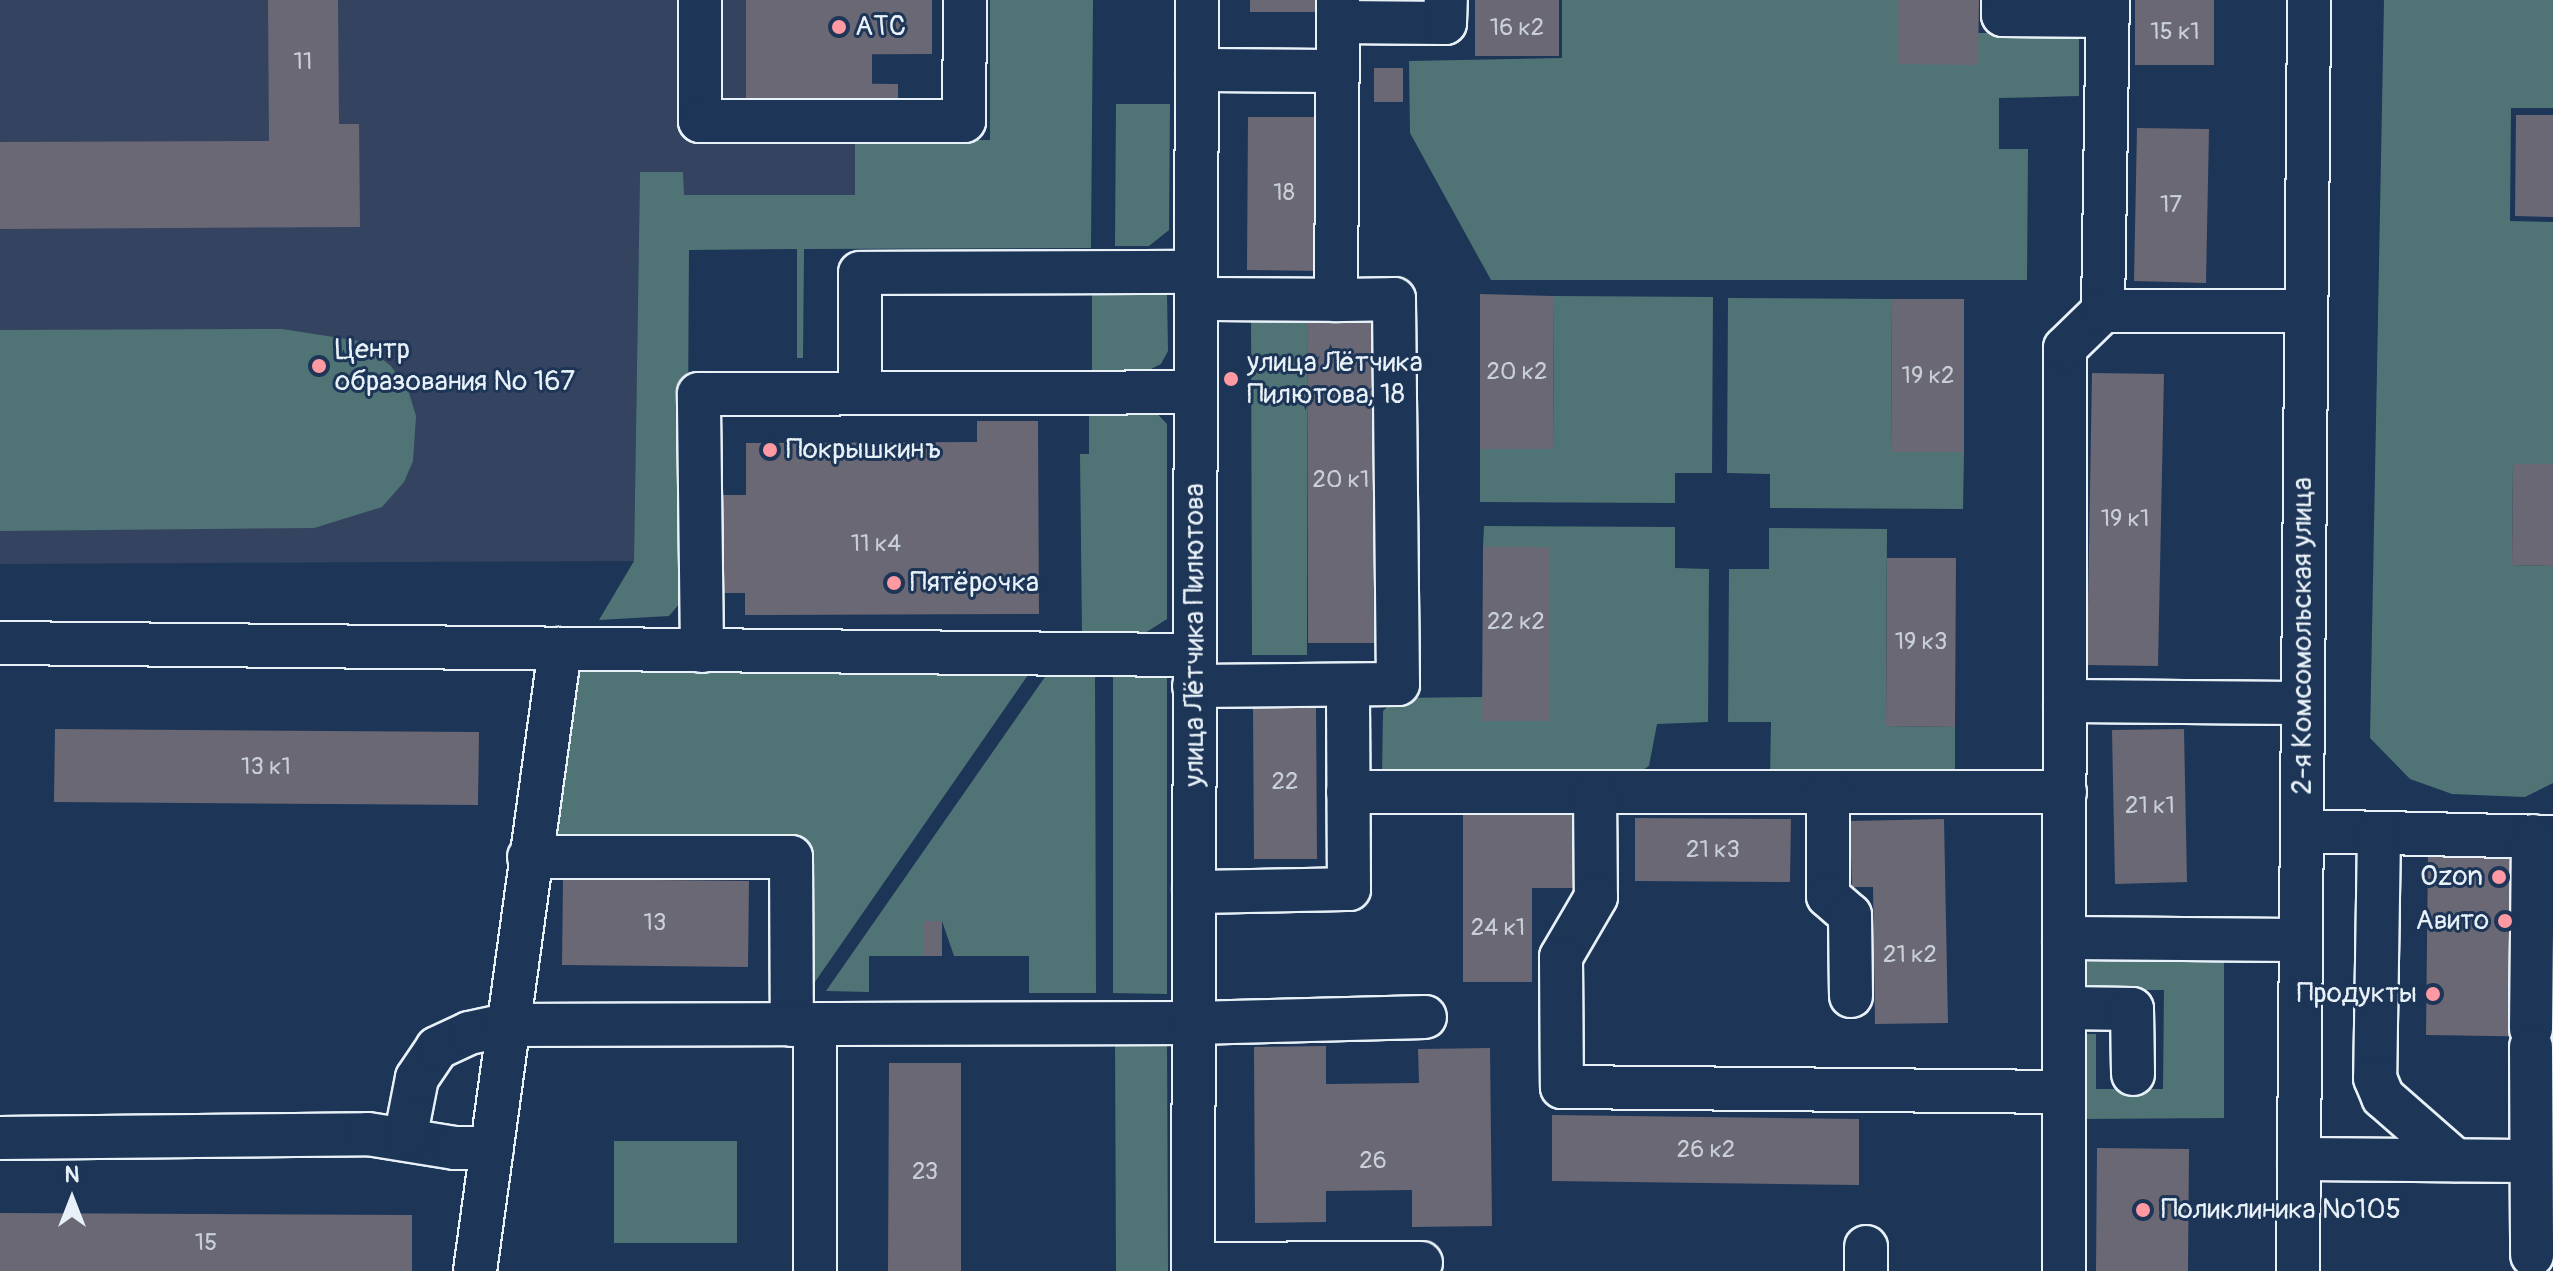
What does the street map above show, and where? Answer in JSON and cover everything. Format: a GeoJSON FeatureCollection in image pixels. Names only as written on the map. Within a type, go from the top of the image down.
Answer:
{"type":"FeatureCollection","features":[{"type":"Feature","properties":{"kind":"street"},"geometry":{"type":"LineString","coordinates":[[700,0],[700,121],[964,121],[965,0]]}},
{"type":"Feature","properties":{"kind":"street","name":"улица Лётчика Пилютова"},"geometry":{"type":"LineString","coordinates":[[1193,1267],[1197,0]]}},
{"type":"Feature","properties":{"kind":"street"},"geometry":{"type":"LineString","coordinates":[[1336,300],[1338,11],[1445,23],[1446,0]]}},
{"type":"Feature","properties":{"kind":"street"},"geometry":{"type":"LineString","coordinates":[[2003,0],[2003,15],[2108,8],[2103,311]]}},
{"type":"Feature","properties":{"kind":"street","name":"2-я Комсомольская улица"},"geometry":{"type":"LineString","coordinates":[[2298,1271],[2309,0]]}},
{"type":"Feature","properties":{"kind":"street"},"geometry":{"type":"LineString","coordinates":[[1197,70],[1338,71]]}},
{"type":"Feature","properties":{"kind":"street"},"geometry":{"type":"LineString","coordinates":[[0,643],[702,651],[1195,670],[1348,685],[1398,684],[1394,299],[1336,300],[1196,285],[860,273],[860,393]]}},
{"type":"Feature","properties":{"kind":"street"},"geometry":{"type":"LineString","coordinates":[[2064,1271],[2065,348],[2103,311],[2306,311]]}},
{"type":"Feature","properties":{"kind":"street"},"geometry":{"type":"LineString","coordinates":[[702,651],[699,394],[1196,392]]}},
{"type":"Feature","properties":{"kind":"street"},"geometry":{"type":"LineString","coordinates":[[475,1271],[529,857],[560,649]]}},
{"type":"Feature","properties":{"kind":"street"},"geometry":{"type":"LineString","coordinates":[[1194,892],[1349,889],[1348,685]]}},
{"type":"Feature","properties":{"kind":"street"},"geometry":{"type":"LineString","coordinates":[[2065,701],[2303,703]]}},
{"type":"Feature","properties":{"kind":"street"},"geometry":{"type":"LineString","coordinates":[[1348,792],[2065,792]]}},
{"type":"Feature","properties":{"kind":"street"},"geometry":{"type":"LineString","coordinates":[[1595,792],[1596,897],[1561,957],[1562,1087],[2064,1092]]}},
{"type":"Feature","properties":{"kind":"street"},"geometry":{"type":"LineString","coordinates":[[1828,792],[1828,896],[1850,915],[1851,996]]}},
{"type":"Feature","properties":{"kind":"street"},"geometry":{"type":"LineString","coordinates":[[2302,831],[2543,836],[2531,1038],[2528,1161],[2532,1255]]}},
{"type":"Feature","properties":{"kind":"street"},"geometry":{"type":"LineString","coordinates":[[2379,834],[2375,1078],[2383,1097],[2455,1160]]}},
{"type":"Feature","properties":{"kind":"street"},"geometry":{"type":"LineString","coordinates":[[529,857],[791,857],[815,1271]]}},
{"type":"Feature","properties":{"kind":"street"},"geometry":{"type":"LineString","coordinates":[[2064,938],[2301,940]]}},
{"type":"Feature","properties":{"kind":"street"},"geometry":{"type":"LineString","coordinates":[[2064,1008],[2132,1009],[2133,1074]]}},
{"type":"Feature","properties":{"kind":"street"},"geometry":{"type":"LineString","coordinates":[[405,1139],[417,1078],[437,1048],[469,1033],[507,1025],[1193,1023],[1425,1017]]}},
{"type":"Feature","properties":{"kind":"street"},"geometry":{"type":"LineString","coordinates":[[0,1138],[368,1134],[455,1148],[492,1148]]}},
{"type":"Feature","properties":{"kind":"street"},"geometry":{"type":"LineString","coordinates":[[2299,1159],[2528,1161]]}},
{"type":"Feature","properties":{"kind":"street"},"geometry":{"type":"LineString","coordinates":[[1193,1267],[1421,1263]]}},
{"type":"Feature","properties":{"kind":"shaded area","name":"Центр образования № 167"},"geometry":{"type":"Polygon","coordinates":[[[0,0],[932,0],[932,54],[872,55],[872,83],[898,84],[898,105],[856,195],[684,195],[640,172],[634,561],[0,564],[0,0]]]}},
{"type":"Feature","properties":{"kind":"green space"},"geometry":{"type":"Polygon","coordinates":[[[990,0],[1093,0],[1091,248],[804,249],[803,358],[797,358],[797,249],[689,250],[687,579],[680,603],[669,616],[599,620],[634,561],[640,172],[683,172],[684,195],[855,195],[855,139],[990,140],[990,0]]]}},
{"type":"Feature","properties":{"kind":"green space"},"geometry":{"type":"Polygon","coordinates":[[[1562,0],[1898,0],[1978,33],[2079,33],[2079,96],[1999,98],[1999,149],[2028,149],[2027,280],[1491,280],[1410,133],[1409,61],[1562,58],[1562,0]]]}},
{"type":"Feature","properties":{"kind":"green space"},"geometry":{"type":"Polygon","coordinates":[[[2384,0],[2553,0],[2553,108],[2511,108],[2510,221],[2553,222],[2553,464],[2513,464],[2512,565],[2553,566],[2553,783],[2525,797],[2452,794],[2410,779],[2370,738],[2384,0]]]}},
{"type":"Feature","properties":{"kind":"green space"},"geometry":{"type":"Polygon","coordinates":[[[1116,104],[1170,104],[1169,230],[1149,246],[1115,246],[1116,104]]]}},
{"type":"Feature","properties":{"kind":"green space"},"geometry":{"type":"Polygon","coordinates":[[[1092,280],[1160,285],[1167,294],[1168,351],[1161,364],[1149,370],[1092,370],[1092,280]]]}},
{"type":"Feature","properties":{"kind":"green space"},"geometry":{"type":"Polygon","coordinates":[[[1554,296],[1713,297],[1712,473],[1675,473],[1675,503],[1480,502],[1480,449],[1553,449],[1554,296]]]}},
{"type":"Feature","properties":{"kind":"green space"},"geometry":{"type":"Polygon","coordinates":[[[1728,298],[1892,299],[1891,452],[1964,452],[1963,509],[1770,508],[1770,474],[1727,473],[1728,298]]]}},
{"type":"Feature","properties":{"kind":"green space"},"geometry":{"type":"Polygon","coordinates":[[[1251,308],[1307,317],[1307,655],[1252,655],[1251,308]]]}},
{"type":"Feature","properties":{"kind":"green space"},"geometry":{"type":"Polygon","coordinates":[[[282,329],[359,341],[391,366],[409,393],[416,416],[413,461],[404,482],[382,507],[314,528],[0,531],[0,330],[282,329]]]}},
{"type":"Feature","properties":{"kind":"green space"},"geometry":{"type":"Polygon","coordinates":[[[1089,404],[1150,406],[1167,424],[1167,619],[1145,633],[1082,633],[1080,454],[1089,454],[1089,404]]]}},
{"type":"Feature","properties":{"kind":"green space"},"geometry":{"type":"Polygon","coordinates":[[[1484,526],[1675,527],[1675,568],[1709,569],[1708,722],[1657,724],[1649,766],[1632,777],[1382,776],[1383,711],[1397,698],[1482,697],[1548,721],[1549,548],[1483,547],[1484,526]]]}},
{"type":"Feature","properties":{"kind":"green space"},"geometry":{"type":"Polygon","coordinates":[[[1769,528],[1887,529],[1886,726],[1955,727],[1955,777],[1770,776],[1771,722],[1728,722],[1729,569],[1769,569],[1769,528]]]}},
{"type":"Feature","properties":{"kind":"green space"},"geometry":{"type":"Polygon","coordinates":[[[1054,664],[1095,665],[1096,993],[1029,993],[1029,956],[954,956],[942,921],[923,922],[923,956],[869,956],[869,992],[826,991],[1054,664]]]}},
{"type":"Feature","properties":{"kind":"green space"},"geometry":{"type":"Polygon","coordinates":[[[1113,664],[1167,674],[1167,994],[1113,993],[1113,664]]]}},
{"type":"Feature","properties":{"kind":"green space"},"geometry":{"type":"Polygon","coordinates":[[[1035,665],[810,989],[799,847],[543,846],[569,668],[1035,665]]]}},
{"type":"Feature","properties":{"kind":"green space"},"geometry":{"type":"Polygon","coordinates":[[[2087,948],[2224,948],[2224,1118],[2079,1119],[2079,1034],[2096,1034],[2096,1089],[2163,1089],[2164,990],[2087,990],[2087,948]]]}},
{"type":"Feature","properties":{"kind":"green space"},"geometry":{"type":"Polygon","coordinates":[[[1115,1036],[1167,1036],[1168,1271],[1116,1271],[1115,1036]]]}},
{"type":"Feature","properties":{"kind":"green space"},"geometry":{"type":"Polygon","coordinates":[[[614,1141],[737,1141],[737,1243],[614,1243],[614,1141]]]}},
{"type":"Feature","properties":{"kind":"building"},"geometry":{"type":"Polygon","coordinates":[[[268,0],[338,0],[339,124],[359,124],[360,227],[0,229],[0,142],[269,141],[268,0]]]}},
{"type":"Feature","properties":{"kind":"building","name":"АТС"},"geometry":{"type":"Polygon","coordinates":[[[746,0],[932,0],[932,54],[872,54],[872,84],[898,84],[898,105],[746,105],[746,0]]]}},
{"type":"Feature","properties":{"kind":"building"},"geometry":{"type":"Polygon","coordinates":[[[1250,0],[1322,0],[1322,12],[1250,12],[1250,0]]]}},
{"type":"Feature","properties":{"kind":"building"},"geometry":{"type":"Polygon","coordinates":[[[1475,0],[1559,0],[1559,56],[1475,56],[1475,0]]]}},
{"type":"Feature","properties":{"kind":"building"},"geometry":{"type":"Polygon","coordinates":[[[1898,0],[1979,0],[1978,65],[1898,64],[1898,0]]]}},
{"type":"Feature","properties":{"kind":"building"},"geometry":{"type":"Polygon","coordinates":[[[2135,0],[2214,0],[2214,65],[2135,65],[2135,0]]]}},
{"type":"Feature","properties":{"kind":"building"},"geometry":{"type":"Polygon","coordinates":[[[1374,68],[1403,68],[1403,102],[1374,102],[1374,68]]]}},
{"type":"Feature","properties":{"kind":"building"},"geometry":{"type":"Polygon","coordinates":[[[2516,115],[2553,115],[2553,217],[2515,216],[2516,115]]]}},
{"type":"Feature","properties":{"kind":"building"},"geometry":{"type":"Polygon","coordinates":[[[1248,117],[1320,117],[1319,271],[1247,270],[1248,117]]]}},
{"type":"Feature","properties":{"kind":"building"},"geometry":{"type":"Polygon","coordinates":[[[2137,128],[2209,129],[2206,283],[2134,281],[2137,128]]]}},
{"type":"Feature","properties":{"kind":"building"},"geometry":{"type":"Polygon","coordinates":[[[1480,294],[1554,296],[1553,449],[1480,449],[1480,294]]]}},
{"type":"Feature","properties":{"kind":"building"},"geometry":{"type":"Polygon","coordinates":[[[1892,299],[1964,299],[1964,452],[1891,452],[1892,299]]]}},
{"type":"Feature","properties":{"kind":"building"},"geometry":{"type":"Polygon","coordinates":[[[1373,316],[1374,643],[1308,643],[1307,317],[1373,316]]]}},
{"type":"Feature","properties":{"kind":"building"},"geometry":{"type":"Polygon","coordinates":[[[2092,373],[2164,374],[2158,666],[2087,665],[2092,373]]]}},
{"type":"Feature","properties":{"kind":"building"},"geometry":{"type":"Polygon","coordinates":[[[977,421],[1038,421],[1039,614],[745,615],[745,593],[714,593],[713,495],[746,495],[746,443],[977,442],[977,421]]]}},
{"type":"Feature","properties":{"kind":"building"},"geometry":{"type":"Polygon","coordinates":[[[2513,464],[2553,464],[2553,566],[2512,565],[2513,464]]]}},
{"type":"Feature","properties":{"kind":"building"},"geometry":{"type":"Polygon","coordinates":[[[1483,547],[1549,547],[1549,721],[1482,721],[1483,547]]]}},
{"type":"Feature","properties":{"kind":"building"},"geometry":{"type":"Polygon","coordinates":[[[1887,558],[1956,558],[1955,727],[1886,726],[1887,558]]]}},
{"type":"Feature","properties":{"kind":"building"},"geometry":{"type":"Polygon","coordinates":[[[1253,706],[1316,706],[1317,859],[1254,859],[1253,706]]]}},
{"type":"Feature","properties":{"kind":"building"},"geometry":{"type":"Polygon","coordinates":[[[55,729],[479,732],[478,805],[54,802],[55,729]]]}},
{"type":"Feature","properties":{"kind":"building"},"geometry":{"type":"Polygon","coordinates":[[[2184,729],[2187,882],[2115,884],[2112,730],[2184,729]]]}},
{"type":"Feature","properties":{"kind":"building"},"geometry":{"type":"Polygon","coordinates":[[[1463,813],[1573,813],[1573,888],[1532,888],[1532,982],[1463,982],[1463,813]]]}},
{"type":"Feature","properties":{"kind":"building"},"geometry":{"type":"Polygon","coordinates":[[[1635,818],[1791,819],[1790,882],[1635,881],[1635,818]]]}},
{"type":"Feature","properties":{"kind":"building"},"geometry":{"type":"Polygon","coordinates":[[[1944,819],[1948,1023],[1875,1024],[1873,887],[1852,887],[1850,821],[1944,819]]]}},
{"type":"Feature","properties":{"kind":"building"},"geometry":{"type":"Polygon","coordinates":[[[2428,849],[2519,850],[2516,1029],[2553,1030],[2553,1037],[2426,1035],[2428,849]]]}},
{"type":"Feature","properties":{"kind":"building"},"geometry":{"type":"Polygon","coordinates":[[[563,879],[749,881],[748,967],[562,965],[563,879]]]}},
{"type":"Feature","properties":{"kind":"building"},"geometry":{"type":"Polygon","coordinates":[[[923,921],[942,921],[942,956],[923,956],[923,921]]]}},
{"type":"Feature","properties":{"kind":"building"},"geometry":{"type":"Polygon","coordinates":[[[1326,1046],[1326,1084],[1419,1083],[1418,1049],[1490,1048],[1492,1226],[1412,1227],[1412,1190],[1326,1191],[1326,1222],[1255,1223],[1254,1047],[1326,1046]]]}},
{"type":"Feature","properties":{"kind":"building"},"geometry":{"type":"Polygon","coordinates":[[[889,1063],[961,1063],[961,1271],[888,1271],[889,1063]]]}},
{"type":"Feature","properties":{"kind":"building"},"geometry":{"type":"Polygon","coordinates":[[[1552,1115],[1859,1119],[1859,1185],[1552,1181],[1552,1115]]]}},
{"type":"Feature","properties":{"kind":"building","name":"Поликлиника №105"},"geometry":{"type":"Polygon","coordinates":[[[2097,1148],[2189,1149],[2188,1271],[2096,1271],[2097,1148]]]}},
{"type":"Feature","properties":{"kind":"building"},"geometry":{"type":"Polygon","coordinates":[[[0,1213],[412,1215],[412,1271],[0,1271],[0,1213]]]}},
{"type":"Feature","properties":{"kind":"place","name":"АТС"},"geometry":{"type":"Point","coordinates":[839,27]}},
{"type":"Feature","properties":{"kind":"place","name":"Центр образования № 167"},"geometry":{"type":"Point","coordinates":[319,366]}},
{"type":"Feature","properties":{"kind":"place","name":"улица Лётчика Пилютова, 18"},"geometry":{"type":"Point","coordinates":[1231,379]}},
{"type":"Feature","properties":{"kind":"place","name":"Покрышкинъ"},"geometry":{"type":"Point","coordinates":[770,450]}},
{"type":"Feature","properties":{"kind":"place","name":"Пятёрочка"},"geometry":{"type":"Point","coordinates":[894,583]}},
{"type":"Feature","properties":{"kind":"place","name":"Ozon"},"geometry":{"type":"Point","coordinates":[2499,877]}},
{"type":"Feature","properties":{"kind":"place","name":"Авито"},"geometry":{"type":"Point","coordinates":[2505,921]}},
{"type":"Feature","properties":{"kind":"place","name":"Продукты"},"geometry":{"type":"Point","coordinates":[2433,994]}},
{"type":"Feature","properties":{"kind":"place","name":"Поликлиника №105"},"geometry":{"type":"Point","coordinates":[2143,1210]}}]}
